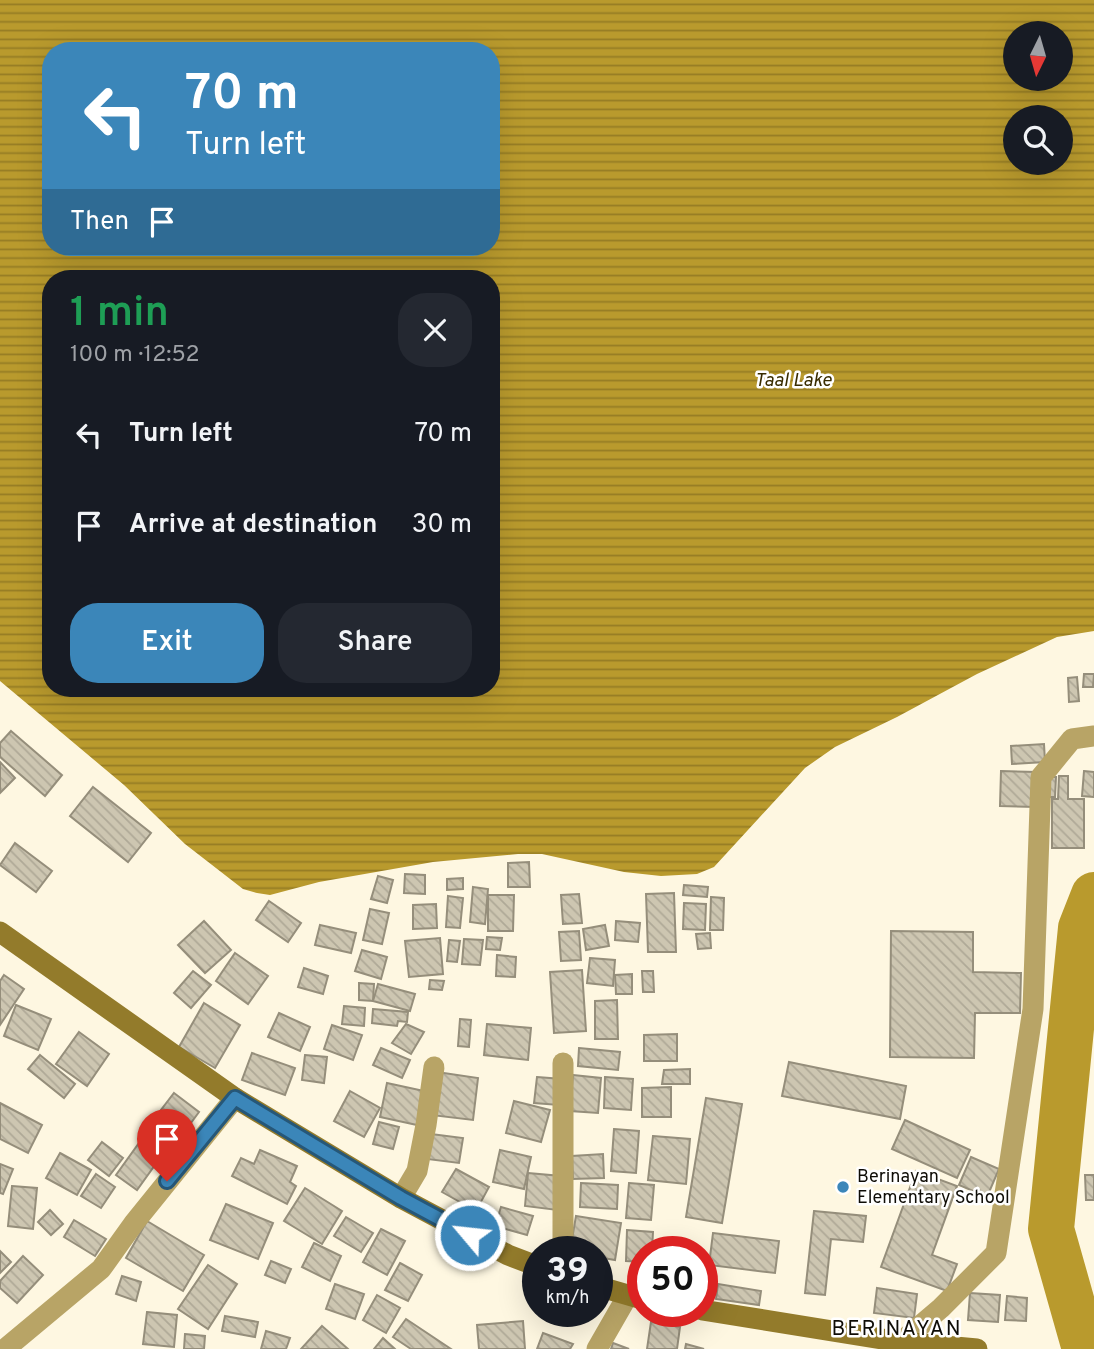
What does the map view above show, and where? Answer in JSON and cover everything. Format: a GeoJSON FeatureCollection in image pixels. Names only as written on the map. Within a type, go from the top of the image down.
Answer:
{"type":"FeatureCollection","features":[{"type":"Feature","properties":{"kind":"main road"},"geometry":{"type":"LineString","coordinates":[[0,933],[235,1098],[401,1198],[522,1260]]}},
{"type":"Feature","properties":{"kind":"main road"},"geometry":{"type":"LineString","coordinates":[[718,1313],[901,1342],[977,1349]]}},
{"type":"Feature","properties":{"kind":"street"},"geometry":{"type":"LineString","coordinates":[[901,1342],[941,1308],[996,1253],[1032,1009],[1041,777],[1072,739],[1094,736]]}},
{"type":"Feature","properties":{"kind":"street"},"geometry":{"type":"LineString","coordinates":[[563,1063],[564,1236]]}},
{"type":"Feature","properties":{"kind":"street"},"geometry":{"type":"LineString","coordinates":[[401,1198],[417,1171],[434,1067]]}},
{"type":"Feature","properties":{"kind":"street"},"geometry":{"type":"LineString","coordinates":[[5,1349],[101,1269],[134,1223],[235,1098]]}},
{"type":"Feature","properties":{"kind":"street"},"geometry":{"type":"LineString","coordinates":[[597,1349],[627,1308]]}},
{"type":"Feature","properties":{"kind":"water","name":"Taal Lake"},"geometry":{"type":"Polygon","coordinates":[[[0,0],[1094,0],[1094,631],[1057,637],[977,674],[835,747],[805,768],[714,867],[697,874],[661,876],[624,872],[542,854],[518,854],[433,862],[319,882],[270,895],[243,889],[185,844],[124,785],[0,681],[0,0]]]}},
{"type":"Feature","properties":{"kind":"building"},"geometry":{"type":"Polygon","coordinates":[[[1084,674],[1094,674],[1093,687],[1083,687],[1084,674]]]}},
{"type":"Feature","properties":{"kind":"building"},"geometry":{"type":"Polygon","coordinates":[[[1077,677],[1079,701],[1069,702],[1068,678],[1077,677]]]}},
{"type":"Feature","properties":{"kind":"building"},"geometry":{"type":"Polygon","coordinates":[[[11,731],[62,775],[45,796],[0,757],[0,743],[11,731]]]}},
{"type":"Feature","properties":{"kind":"building"},"geometry":{"type":"Polygon","coordinates":[[[1044,744],[1045,762],[1012,764],[1011,746],[1044,744]]]}},
{"type":"Feature","properties":{"kind":"building"},"geometry":{"type":"Polygon","coordinates":[[[0,762],[15,778],[0,793],[0,762]]]}},
{"type":"Feature","properties":{"kind":"building"},"geometry":{"type":"Polygon","coordinates":[[[1001,771],[1036,772],[1035,807],[1000,806],[1001,771]]]}},
{"type":"Feature","properties":{"kind":"building"},"geometry":{"type":"Polygon","coordinates":[[[1084,771],[1094,772],[1094,797],[1082,796],[1084,771]]]}},
{"type":"Feature","properties":{"kind":"building"},"geometry":{"type":"Polygon","coordinates":[[[1059,776],[1068,776],[1068,799],[1084,799],[1084,848],[1052,848],[1052,799],[1058,799],[1059,776]]]}},
{"type":"Feature","properties":{"kind":"building"},"geometry":{"type":"Polygon","coordinates":[[[1046,777],[1056,777],[1055,797],[1045,797],[1046,777]]]}},
{"type":"Feature","properties":{"kind":"building"},"geometry":{"type":"Polygon","coordinates":[[[93,787],[151,833],[128,862],[70,816],[93,787]]]}},
{"type":"Feature","properties":{"kind":"building"},"geometry":{"type":"Polygon","coordinates":[[[15,843],[52,871],[36,892],[0,865],[15,843]]]}},
{"type":"Feature","properties":{"kind":"building"},"geometry":{"type":"Polygon","coordinates":[[[529,862],[530,887],[508,887],[508,863],[529,862]]]}},
{"type":"Feature","properties":{"kind":"building"},"geometry":{"type":"Polygon","coordinates":[[[405,874],[425,875],[425,894],[404,893],[405,874]]]}},
{"type":"Feature","properties":{"kind":"building"},"geometry":{"type":"Polygon","coordinates":[[[378,876],[393,880],[387,903],[371,899],[378,876]]]}},
{"type":"Feature","properties":{"kind":"building"},"geometry":{"type":"Polygon","coordinates":[[[463,878],[463,889],[447,890],[447,879],[463,878]]]}},
{"type":"Feature","properties":{"kind":"building"},"geometry":{"type":"Polygon","coordinates":[[[684,885],[708,887],[707,897],[683,895],[684,885]]]}},
{"type":"Feature","properties":{"kind":"building"},"geometry":{"type":"Polygon","coordinates":[[[473,887],[488,889],[485,924],[470,922],[473,887]]]}},
{"type":"Feature","properties":{"kind":"building"},"geometry":{"type":"Polygon","coordinates":[[[674,893],[676,952],[648,952],[646,894],[674,893]]]}},
{"type":"Feature","properties":{"kind":"building"},"geometry":{"type":"Polygon","coordinates":[[[579,894],[582,923],[563,924],[561,895],[579,894]]]}},
{"type":"Feature","properties":{"kind":"building"},"geometry":{"type":"Polygon","coordinates":[[[488,895],[514,895],[513,931],[488,931],[488,895]]]}},
{"type":"Feature","properties":{"kind":"building"},"geometry":{"type":"Polygon","coordinates":[[[448,896],[463,898],[460,928],[446,927],[448,896]]]}},
{"type":"Feature","properties":{"kind":"building"},"geometry":{"type":"Polygon","coordinates":[[[711,897],[724,898],[723,930],[710,930],[711,897]]]}},
{"type":"Feature","properties":{"kind":"building"},"geometry":{"type":"Polygon","coordinates":[[[269,901],[301,923],[288,942],[256,920],[269,901]]]}},
{"type":"Feature","properties":{"kind":"building"},"geometry":{"type":"Polygon","coordinates":[[[684,903],[706,904],[705,930],[683,929],[684,903]]]}},
{"type":"Feature","properties":{"kind":"building"},"geometry":{"type":"Polygon","coordinates":[[[436,904],[437,928],[413,929],[413,905],[436,904]]]}},
{"type":"Feature","properties":{"kind":"building"},"geometry":{"type":"Polygon","coordinates":[[[370,909],[389,913],[382,944],[363,940],[370,909]]]}},
{"type":"Feature","properties":{"kind":"building"},"geometry":{"type":"Polygon","coordinates":[[[204,921],[231,950],[205,973],[178,945],[204,921]]]}},
{"type":"Feature","properties":{"kind":"building"},"geometry":{"type":"Polygon","coordinates":[[[616,921],[640,923],[638,942],[615,940],[616,921]]]}},
{"type":"Feature","properties":{"kind":"building"},"geometry":{"type":"Polygon","coordinates":[[[320,925],[356,933],[351,953],[315,945],[320,925]]]}},
{"type":"Feature","properties":{"kind":"building"},"geometry":{"type":"Polygon","coordinates":[[[605,925],[609,946],[586,950],[583,929],[605,925]]]}},
{"type":"Feature","properties":{"kind":"building"},"geometry":{"type":"Polygon","coordinates":[[[579,931],[581,960],[561,961],[559,932],[579,931]]]}},
{"type":"Feature","properties":{"kind":"building"},"geometry":{"type":"Polygon","coordinates":[[[891,931],[973,932],[973,972],[1021,973],[1020,1013],[975,1013],[974,1058],[890,1057],[891,931]]]}},
{"type":"Feature","properties":{"kind":"building"},"geometry":{"type":"Polygon","coordinates":[[[710,933],[711,948],[698,949],[696,934],[710,933]]]}},
{"type":"Feature","properties":{"kind":"building"},"geometry":{"type":"Polygon","coordinates":[[[487,937],[502,938],[500,950],[486,949],[487,937]]]}},
{"type":"Feature","properties":{"kind":"building"},"geometry":{"type":"Polygon","coordinates":[[[440,938],[443,974],[409,977],[405,941],[440,938]]]}},
{"type":"Feature","properties":{"kind":"building"},"geometry":{"type":"Polygon","coordinates":[[[464,939],[483,940],[480,965],[462,964],[464,939]]]}},
{"type":"Feature","properties":{"kind":"building"},"geometry":{"type":"Polygon","coordinates":[[[449,940],[460,941],[457,962],[447,961],[449,940]]]}},
{"type":"Feature","properties":{"kind":"building"},"geometry":{"type":"Polygon","coordinates":[[[362,950],[387,957],[381,979],[355,971],[362,950]]]}},
{"type":"Feature","properties":{"kind":"building"},"geometry":{"type":"Polygon","coordinates":[[[235,953],[268,976],[248,1004],[216,981],[235,953]]]}},
{"type":"Feature","properties":{"kind":"building"},"geometry":{"type":"Polygon","coordinates":[[[497,955],[516,957],[515,977],[496,976],[497,955]]]}},
{"type":"Feature","properties":{"kind":"building"},"geometry":{"type":"Polygon","coordinates":[[[590,958],[615,960],[613,986],[587,983],[590,958]]]}},
{"type":"Feature","properties":{"kind":"building"},"geometry":{"type":"Polygon","coordinates":[[[304,968],[328,976],[323,994],[298,987],[304,968]]]}},
{"type":"Feature","properties":{"kind":"building"},"geometry":{"type":"Polygon","coordinates":[[[582,970],[586,1031],[554,1033],[550,972],[582,970]]]}},
{"type":"Feature","properties":{"kind":"building"},"geometry":{"type":"Polygon","coordinates":[[[193,971],[211,985],[191,1008],[174,993],[193,971]]]}},
{"type":"Feature","properties":{"kind":"building"},"geometry":{"type":"Polygon","coordinates":[[[642,971],[653,971],[654,992],[643,992],[642,971]]]}},
{"type":"Feature","properties":{"kind":"building"},"geometry":{"type":"Polygon","coordinates":[[[632,974],[632,994],[616,994],[615,975],[632,974]]]}},
{"type":"Feature","properties":{"kind":"building"},"geometry":{"type":"Polygon","coordinates":[[[4,975],[24,989],[0,1025],[0,981],[4,975]]]}},
{"type":"Feature","properties":{"kind":"building"},"geometry":{"type":"Polygon","coordinates":[[[430,980],[444,981],[442,990],[429,989],[430,980]]]}},
{"type":"Feature","properties":{"kind":"building"},"geometry":{"type":"Polygon","coordinates":[[[359,983],[374,984],[373,1001],[359,1000],[359,983]]]}},
{"type":"Feature","properties":{"kind":"building"},"geometry":{"type":"Polygon","coordinates":[[[378,984],[415,994],[410,1011],[373,1001],[378,984]]]}},
{"type":"Feature","properties":{"kind":"building"},"geometry":{"type":"Polygon","coordinates":[[[617,1000],[618,1039],[595,1039],[595,1001],[617,1000]]]}},
{"type":"Feature","properties":{"kind":"building"},"geometry":{"type":"Polygon","coordinates":[[[204,1003],[240,1025],[215,1068],[179,1047],[204,1003]]]}},
{"type":"Feature","properties":{"kind":"building"},"geometry":{"type":"Polygon","coordinates":[[[16,1005],[51,1019],[38,1050],[4,1036],[16,1005]]]}},
{"type":"Feature","properties":{"kind":"building"},"geometry":{"type":"Polygon","coordinates":[[[344,1006],[365,1008],[364,1026],[342,1024],[344,1006]]]}},
{"type":"Feature","properties":{"kind":"building"},"geometry":{"type":"Polygon","coordinates":[[[373,1009],[408,1012],[407,1022],[398,1021],[397,1026],[372,1023],[373,1009]]]}},
{"type":"Feature","properties":{"kind":"building"},"geometry":{"type":"Polygon","coordinates":[[[279,1013],[310,1027],[300,1051],[268,1037],[279,1013]]]}},
{"type":"Feature","properties":{"kind":"building"},"geometry":{"type":"Polygon","coordinates":[[[460,1019],[471,1020],[469,1047],[458,1046],[460,1019]]]}},
{"type":"Feature","properties":{"kind":"building"},"geometry":{"type":"Polygon","coordinates":[[[406,1024],[424,1032],[411,1054],[392,1043],[406,1024]]]}},
{"type":"Feature","properties":{"kind":"building"},"geometry":{"type":"Polygon","coordinates":[[[487,1024],[531,1028],[528,1060],[484,1055],[487,1024]]]}},
{"type":"Feature","properties":{"kind":"building"},"geometry":{"type":"Polygon","coordinates":[[[332,1025],[362,1035],[353,1060],[324,1049],[332,1025]]]}},
{"type":"Feature","properties":{"kind":"building"},"geometry":{"type":"Polygon","coordinates":[[[79,1032],[109,1054],[87,1086],[56,1064],[79,1032]]]}},
{"type":"Feature","properties":{"kind":"building"},"geometry":{"type":"Polygon","coordinates":[[[677,1034],[677,1061],[644,1061],[644,1035],[677,1034]]]}},
{"type":"Feature","properties":{"kind":"building"},"geometry":{"type":"Polygon","coordinates":[[[381,1048],[410,1060],[402,1078],[373,1065],[381,1048]]]}},
{"type":"Feature","properties":{"kind":"building"},"geometry":{"type":"Polygon","coordinates":[[[579,1048],[620,1052],[618,1070],[578,1066],[579,1048]]]}},
{"type":"Feature","properties":{"kind":"building"},"geometry":{"type":"Polygon","coordinates":[[[252,1053],[295,1068],[285,1095],[242,1080],[252,1053]]]}},
{"type":"Feature","properties":{"kind":"building"},"geometry":{"type":"Polygon","coordinates":[[[40,1055],[75,1084],[64,1098],[28,1069],[40,1055]]]}},
{"type":"Feature","properties":{"kind":"building"},"geometry":{"type":"Polygon","coordinates":[[[305,1055],[327,1057],[324,1083],[302,1080],[305,1055]]]}},
{"type":"Feature","properties":{"kind":"building"},"geometry":{"type":"Polygon","coordinates":[[[789,1062],[906,1086],[900,1119],[782,1096],[789,1062]]]}},
{"type":"Feature","properties":{"kind":"building"},"geometry":{"type":"Polygon","coordinates":[[[690,1069],[690,1084],[662,1084],[664,1070],[690,1069]]]}},
{"type":"Feature","properties":{"kind":"building"},"geometry":{"type":"Polygon","coordinates":[[[437,1072],[478,1078],[473,1120],[431,1115],[437,1072]]]}},
{"type":"Feature","properties":{"kind":"building"},"geometry":{"type":"Polygon","coordinates":[[[573,1075],[601,1078],[598,1113],[570,1111],[573,1075]]]}},
{"type":"Feature","properties":{"kind":"building"},"geometry":{"type":"Polygon","coordinates":[[[537,1077],[562,1079],[559,1105],[534,1103],[537,1077]]]}},
{"type":"Feature","properties":{"kind":"building"},"geometry":{"type":"Polygon","coordinates":[[[605,1077],[633,1079],[631,1110],[604,1108],[605,1077]]]}},
{"type":"Feature","properties":{"kind":"building"},"geometry":{"type":"Polygon","coordinates":[[[387,1083],[424,1091],[417,1125],[380,1117],[387,1083]]]}},
{"type":"Feature","properties":{"kind":"building"},"geometry":{"type":"Polygon","coordinates":[[[671,1087],[671,1117],[642,1117],[642,1088],[671,1087]]]}},
{"type":"Feature","properties":{"kind":"building"},"geometry":{"type":"Polygon","coordinates":[[[350,1091],[380,1108],[364,1137],[334,1121],[350,1091]]]}},
{"type":"Feature","properties":{"kind":"building"},"geometry":{"type":"Polygon","coordinates":[[[174,1093],[199,1112],[179,1139],[154,1119],[174,1093]]]}},
{"type":"Feature","properties":{"kind":"building"},"geometry":{"type":"Polygon","coordinates":[[[706,1098],[742,1104],[722,1223],[686,1217],[706,1098]]]}},
{"type":"Feature","properties":{"kind":"building"},"geometry":{"type":"Polygon","coordinates":[[[514,1101],[550,1110],[541,1142],[506,1133],[514,1101]]]}},
{"type":"Feature","properties":{"kind":"building"},"geometry":{"type":"Polygon","coordinates":[[[0,1103],[42,1125],[28,1153],[0,1139],[0,1103]]]}},
{"type":"Feature","properties":{"kind":"building"},"geometry":{"type":"Polygon","coordinates":[[[905,1120],[970,1150],[957,1178],[892,1149],[905,1120]]]}},
{"type":"Feature","properties":{"kind":"building"},"geometry":{"type":"Polygon","coordinates":[[[379,1122],[399,1127],[393,1149],[373,1144],[379,1122]]]}},
{"type":"Feature","properties":{"kind":"building"},"geometry":{"type":"Polygon","coordinates":[[[614,1129],[639,1131],[636,1173],[611,1171],[614,1129]]]}},
{"type":"Feature","properties":{"kind":"building"},"geometry":{"type":"Polygon","coordinates":[[[431,1134],[463,1138],[459,1163],[427,1159],[431,1134]]]}},
{"type":"Feature","properties":{"kind":"building"},"geometry":{"type":"Polygon","coordinates":[[[653,1136],[690,1139],[686,1184],[648,1180],[653,1136]]]}},
{"type":"Feature","properties":{"kind":"building"},"geometry":{"type":"Polygon","coordinates":[[[102,1142],[123,1158],[109,1176],[88,1160],[102,1142]]]}},
{"type":"Feature","properties":{"kind":"building"},"geometry":{"type":"Polygon","coordinates":[[[139,1143],[160,1158],[137,1190],[116,1175],[139,1143]]]}},
{"type":"Feature","properties":{"kind":"building"},"geometry":{"type":"Polygon","coordinates":[[[260,1150],[297,1166],[290,1182],[296,1186],[287,1204],[232,1176],[241,1158],[254,1164],[260,1150]]]}},
{"type":"Feature","properties":{"kind":"building"},"geometry":{"type":"Polygon","coordinates":[[[500,1150],[531,1157],[524,1189],[493,1182],[500,1150]]]}},
{"type":"Feature","properties":{"kind":"building"},"geometry":{"type":"Polygon","coordinates":[[[60,1153],[91,1170],[77,1195],[46,1178],[60,1153]]]}},
{"type":"Feature","properties":{"kind":"building"},"geometry":{"type":"Polygon","coordinates":[[[603,1154],[604,1178],[573,1179],[572,1156],[603,1154]]]}},
{"type":"Feature","properties":{"kind":"building"},"geometry":{"type":"Polygon","coordinates":[[[971,1157],[999,1169],[987,1197],[959,1185],[971,1157]]]}},
{"type":"Feature","properties":{"kind":"building"},"geometry":{"type":"Polygon","coordinates":[[[0,1164],[13,1169],[3,1194],[0,1193],[0,1164]]]}},
{"type":"Feature","properties":{"kind":"building"},"geometry":{"type":"Polygon","coordinates":[[[456,1169],[489,1187],[476,1211],[442,1192],[456,1169]]]}},
{"type":"Feature","properties":{"kind":"building"},"geometry":{"type":"Polygon","coordinates":[[[916,1171],[957,1186],[932,1255],[957,1264],[947,1291],[881,1267],[916,1171]]]}},
{"type":"Feature","properties":{"kind":"building"},"geometry":{"type":"Polygon","coordinates":[[[528,1173],[561,1176],[557,1210],[525,1206],[528,1173]]]}},
{"type":"Feature","properties":{"kind":"building"},"geometry":{"type":"Polygon","coordinates":[[[96,1174],[115,1187],[101,1208],[81,1196],[96,1174]]]}},
{"type":"Feature","properties":{"kind":"building"},"geometry":{"type":"Polygon","coordinates":[[[1085,1175],[1094,1175],[1094,1200],[1086,1200],[1085,1175]]]}},
{"type":"Feature","properties":{"kind":"building"},"geometry":{"type":"Polygon","coordinates":[[[581,1183],[618,1185],[617,1209],[580,1207],[581,1183]]]}},
{"type":"Feature","properties":{"kind":"building"},"geometry":{"type":"Polygon","coordinates":[[[629,1183],[654,1185],[651,1220],[626,1218],[629,1183]]]}},
{"type":"Feature","properties":{"kind":"building"},"geometry":{"type":"Polygon","coordinates":[[[12,1186],[37,1188],[33,1229],[8,1226],[12,1186]]]}},
{"type":"Feature","properties":{"kind":"building"},"geometry":{"type":"Polygon","coordinates":[[[305,1188],[342,1211],[322,1244],[284,1221],[305,1188]]]}},
{"type":"Feature","properties":{"kind":"building"},"geometry":{"type":"Polygon","coordinates":[[[226,1204],[273,1223],[258,1259],[210,1240],[226,1204]]]}},
{"type":"Feature","properties":{"kind":"building"},"geometry":{"type":"Polygon","coordinates":[[[501,1207],[533,1216],[527,1235],[495,1226],[501,1207]]]}},
{"type":"Feature","properties":{"kind":"building"},"geometry":{"type":"Polygon","coordinates":[[[50,1210],[63,1224],[51,1235],[38,1222],[50,1210]]]}},
{"type":"Feature","properties":{"kind":"building"},"geometry":{"type":"Polygon","coordinates":[[[814,1211],[866,1216],[863,1242],[831,1239],[825,1295],[805,1293],[814,1211]]]}},
{"type":"Feature","properties":{"kind":"building"},"geometry":{"type":"Polygon","coordinates":[[[576,1216],[621,1223],[615,1260],[613,1236],[573,1236],[576,1216]]]}},
{"type":"Feature","properties":{"kind":"building"},"geometry":{"type":"Polygon","coordinates":[[[346,1217],[373,1233],[361,1252],[334,1236],[346,1217]]]}},
{"type":"Feature","properties":{"kind":"building"},"geometry":{"type":"Polygon","coordinates":[[[74,1220],[106,1239],[95,1256],[64,1237],[74,1220]]]}},
{"type":"Feature","properties":{"kind":"building"},"geometry":{"type":"Polygon","coordinates":[[[147,1221],[204,1255],[183,1291],[126,1258],[147,1221]]]}},
{"type":"Feature","properties":{"kind":"building"},"geometry":{"type":"Polygon","coordinates":[[[381,1229],[405,1241],[387,1275],[363,1262],[381,1229]]]}},
{"type":"Feature","properties":{"kind":"building"},"geometry":{"type":"Polygon","coordinates":[[[627,1230],[653,1232],[653,1236],[627,1236],[626,1261],[627,1230]]]}},
{"type":"Feature","properties":{"kind":"building"},"geometry":{"type":"Polygon","coordinates":[[[713,1233],[779,1241],[775,1273],[718,1266],[718,1236],[713,1236],[713,1233]]]}},
{"type":"Feature","properties":{"kind":"building"},"geometry":{"type":"Polygon","coordinates":[[[314,1243],[341,1256],[330,1281],[302,1267],[314,1243]]]}},
{"type":"Feature","properties":{"kind":"building"},"geometry":{"type":"Polygon","coordinates":[[[0,1251],[11,1262],[0,1273],[0,1251]]]}},
{"type":"Feature","properties":{"kind":"building"},"geometry":{"type":"Polygon","coordinates":[[[23,1256],[43,1275],[17,1303],[0,1288],[0,1281],[23,1256]]]}},
{"type":"Feature","properties":{"kind":"building"},"geometry":{"type":"Polygon","coordinates":[[[271,1261],[291,1269],[285,1283],[265,1275],[271,1261]]]}},
{"type":"Feature","properties":{"kind":"building"},"geometry":{"type":"Polygon","coordinates":[[[400,1263],[422,1275],[408,1301],[385,1290],[400,1263]]]}},
{"type":"Feature","properties":{"kind":"building"},"geometry":{"type":"Polygon","coordinates":[[[208,1265],[237,1284],[208,1329],[178,1309],[208,1265]]]}},
{"type":"Feature","properties":{"kind":"building"},"geometry":{"type":"Polygon","coordinates":[[[122,1276],[141,1282],[136,1301],[116,1294],[122,1276]]]}},
{"type":"Feature","properties":{"kind":"building"},"geometry":{"type":"Polygon","coordinates":[[[335,1284],[364,1294],[355,1319],[326,1309],[335,1284]]]}},
{"type":"Feature","properties":{"kind":"building"},"geometry":{"type":"Polygon","coordinates":[[[718,1284],[761,1291],[759,1305],[718,1299],[718,1284]]]}},
{"type":"Feature","properties":{"kind":"building"},"geometry":{"type":"Polygon","coordinates":[[[877,1288],[917,1294],[914,1318],[874,1313],[877,1288]]]}},
{"type":"Feature","properties":{"kind":"building"},"geometry":{"type":"Polygon","coordinates":[[[970,1293],[1000,1295],[998,1322],[968,1320],[970,1293]]]}},
{"type":"Feature","properties":{"kind":"building"},"geometry":{"type":"Polygon","coordinates":[[[377,1295],[400,1308],[386,1333],[363,1320],[377,1295]]]}},
{"type":"Feature","properties":{"kind":"building"},"geometry":{"type":"Polygon","coordinates":[[[1007,1296],[1027,1298],[1026,1321],[1005,1320],[1007,1296]]]}},
{"type":"Feature","properties":{"kind":"building"},"geometry":{"type":"Polygon","coordinates":[[[147,1312],[177,1315],[174,1347],[143,1344],[147,1312]]]}},
{"type":"Feature","properties":{"kind":"building"},"geometry":{"type":"Polygon","coordinates":[[[225,1316],[258,1322],[255,1337],[222,1331],[225,1316]]]}},
{"type":"Feature","properties":{"kind":"building"},"geometry":{"type":"Polygon","coordinates":[[[406,1319],[451,1349],[411,1349],[393,1337],[406,1319]]]}},
{"type":"Feature","properties":{"kind":"building"},"geometry":{"type":"Polygon","coordinates":[[[522,1321],[525,1349],[479,1349],[477,1325],[522,1321]]]}},
{"type":"Feature","properties":{"kind":"building"},"geometry":{"type":"Polygon","coordinates":[[[322,1326],[348,1349],[301,1349],[322,1326]]]}},
{"type":"Feature","properties":{"kind":"building"},"geometry":{"type":"Polygon","coordinates":[[[650,1327],[680,1327],[677,1349],[647,1349],[650,1327]]]}},
{"type":"Feature","properties":{"kind":"building"},"geometry":{"type":"Polygon","coordinates":[[[266,1331],[290,1338],[286,1349],[261,1349],[266,1331]]]}},
{"type":"Feature","properties":{"kind":"building"},"geometry":{"type":"Polygon","coordinates":[[[543,1333],[573,1344],[570,1349],[537,1349],[543,1333]]]}},
{"type":"Feature","properties":{"kind":"building"},"geometry":{"type":"Polygon","coordinates":[[[185,1334],[205,1336],[204,1349],[184,1349],[185,1334]]]}},
{"type":"Feature","properties":{"kind":"building"},"geometry":{"type":"Polygon","coordinates":[[[383,1338],[395,1349],[374,1349],[383,1338]]]}},
{"type":"Feature","properties":{"kind":"building"},"geometry":{"type":"Polygon","coordinates":[[[613,1343],[629,1349],[611,1349],[613,1343]]]}},
{"type":"Feature","properties":{"kind":"building"},"geometry":{"type":"Polygon","coordinates":[[[686,1344],[704,1349],[685,1349],[686,1344]]]}},
{"type":"Feature","properties":{"kind":"waterway"},"geometry":{"type":"LineString","coordinates":[[1085,1349],[1051,1229],[1081,928],[1094,895]]}},
{"type":"Feature","properties":{"kind":"place","name":"Berinayan Elementary School"},"geometry":{"type":"Point","coordinates":[843,1187]}},
{"type":"Feature","properties":{"kind":"district","name":"BERINAYAN"},"geometry":{"type":"Point","coordinates":[897,1329]}},
{"type":"Feature","properties":{"kind":"route"},"geometry":{"type":"LineString","coordinates":[[167,1181],[235,1098],[401,1198],[470,1235]]}}]}
